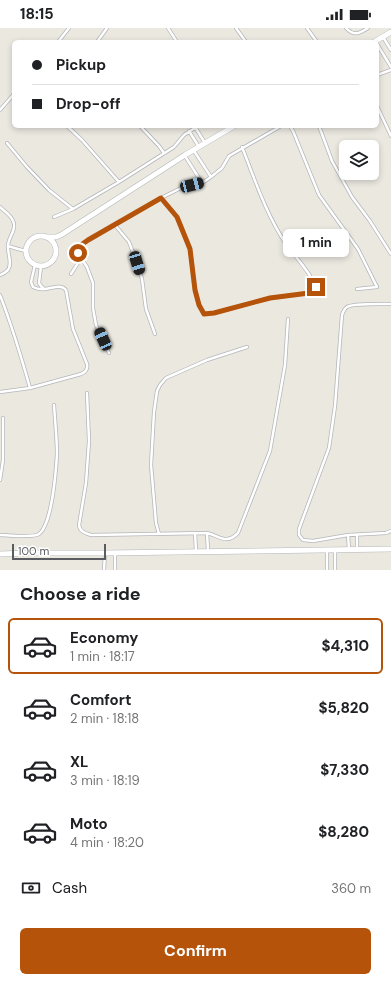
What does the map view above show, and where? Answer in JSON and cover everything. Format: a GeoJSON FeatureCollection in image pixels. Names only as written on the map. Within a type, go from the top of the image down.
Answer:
{"type":"FeatureCollection","features":[{"type":"Feature","properties":{"kind":"street"},"geometry":{"type":"LineString","coordinates":[[379,40],[391,32]]}},
{"type":"Feature","properties":{"kind":"street"},"geometry":{"type":"LineString","coordinates":[[61,235],[55,249],[53,259],[49,263],[41,266],[35,265],[28,259],[26,251],[28,244],[32,239],[39,236],[56,237],[61,235],[185,155],[231,128]]}},
{"type":"Feature","properties":{"kind":"street"},"geometry":{"type":"LineString","coordinates":[[46,237],[52,242],[55,249]]}},
{"type":"Feature","properties":{"kind":"street"},"geometry":{"type":"LineString","coordinates":[[0,554],[391,549]]}},
{"type":"Feature","properties":{"kind":"lane"},"geometry":{"type":"LineString","coordinates":[[60,40],[69,28]]}},
{"type":"Feature","properties":{"kind":"lane"},"geometry":{"type":"LineString","coordinates":[[98,40],[107,28]]}},
{"type":"Feature","properties":{"kind":"lane"},"geometry":{"type":"LineString","coordinates":[[168,28],[176,40]]}},
{"type":"Feature","properties":{"kind":"lane"},"geometry":{"type":"LineString","coordinates":[[236,28],[245,40]]}},
{"type":"Feature","properties":{"kind":"lane"},"geometry":{"type":"LineString","coordinates":[[307,28],[316,40]]}},
{"type":"Feature","properties":{"kind":"lane"},"geometry":{"type":"LineString","coordinates":[[346,28],[352,33],[356,34],[368,28]]}},
{"type":"Feature","properties":{"kind":"lane"},"geometry":{"type":"LineString","coordinates":[[388,28],[391,32]]}},
{"type":"Feature","properties":{"kind":"lane"},"geometry":{"type":"LineString","coordinates":[[383,37],[391,50]]}},
{"type":"Feature","properties":{"kind":"lane"},"geometry":{"type":"LineString","coordinates":[[379,47],[391,67]]}},
{"type":"Feature","properties":{"kind":"lane"},"geometry":{"type":"LineString","coordinates":[[379,74],[391,70]]}},
{"type":"Feature","properties":{"kind":"lane"},"geometry":{"type":"LineString","coordinates":[[0,110],[12,96]]}},
{"type":"Feature","properties":{"kind":"lane"},"geometry":{"type":"LineString","coordinates":[[379,110],[391,136]]}},
{"type":"Feature","properties":{"kind":"lane"},"geometry":{"type":"LineString","coordinates":[[69,128],[82,140],[119,182]]}},
{"type":"Feature","properties":{"kind":"lane"},"geometry":{"type":"LineString","coordinates":[[142,128],[164,153]]}},
{"type":"Feature","properties":{"kind":"lane"},"geometry":{"type":"LineString","coordinates":[[54,217],[73,209],[119,182],[174,147],[184,134],[194,128]]}},
{"type":"Feature","properties":{"kind":"lane"},"geometry":{"type":"LineString","coordinates":[[198,128],[206,143]]}},
{"type":"Feature","properties":{"kind":"lane"},"geometry":{"type":"LineString","coordinates":[[71,274],[78,263],[78,253],[81,245],[161,198],[181,188],[202,183],[222,168],[229,156],[242,147],[277,128]]}},
{"type":"Feature","properties":{"kind":"lane"},"geometry":{"type":"LineString","coordinates":[[291,128],[319,194],[358,249],[377,287],[357,289]]}},
{"type":"Feature","properties":{"kind":"lane"},"geometry":{"type":"LineString","coordinates":[[320,128],[332,161],[352,197],[370,221],[391,254]]}},
{"type":"Feature","properties":{"kind":"lane"},"geometry":{"type":"LineString","coordinates":[[189,130],[199,147]]}},
{"type":"Feature","properties":{"kind":"lane"},"geometry":{"type":"LineString","coordinates":[[7,143],[27,168],[49,190],[73,209]]}},
{"type":"Feature","properties":{"kind":"lane"},"geometry":{"type":"LineString","coordinates":[[161,198],[177,217],[190,249],[195,290],[199,305],[204,314],[214,313],[270,298],[309,293],[316,287],[312,277],[286,243],[268,213],[242,147]]}},
{"type":"Feature","properties":{"kind":"lane"},"geometry":{"type":"LineString","coordinates":[[194,150],[211,177]]}},
{"type":"Feature","properties":{"kind":"lane"},"geometry":{"type":"LineString","coordinates":[[185,155],[202,183]]}},
{"type":"Feature","properties":{"kind":"lane"},"geometry":{"type":"LineString","coordinates":[[0,207],[14,221],[15,226],[8,246],[10,264],[6,272],[0,275]]}},
{"type":"Feature","properties":{"kind":"lane"},"geometry":{"type":"LineString","coordinates":[[115,225],[129,242],[137,263],[142,279],[146,309],[155,334]]}},
{"type":"Feature","properties":{"kind":"lane"},"geometry":{"type":"LineString","coordinates":[[8,246],[26,251]]}},
{"type":"Feature","properties":{"kind":"lane"},"geometry":{"type":"LineString","coordinates":[[78,253],[87,267],[93,283],[93,308],[96,325],[109,353]]}},
{"type":"Feature","properties":{"kind":"lane"},"geometry":{"type":"LineString","coordinates":[[0,392],[30,388],[81,374],[85,372],[87,367],[74,329],[66,290],[61,286],[45,290],[33,287],[31,279],[35,265]]}},
{"type":"Feature","properties":{"kind":"lane"},"geometry":{"type":"LineString","coordinates":[[41,266],[39,283],[45,290]]}},
{"type":"Feature","properties":{"kind":"lane"},"geometry":{"type":"LineString","coordinates":[[0,295],[10,319],[30,388]]}},
{"type":"Feature","properties":{"kind":"lane"},"geometry":{"type":"LineString","coordinates":[[391,304],[353,305],[347,307],[342,315],[335,406],[329,448],[299,529],[299,535],[303,540],[313,541],[348,535],[386,533],[391,531]]}},
{"type":"Feature","properties":{"kind":"lane"},"geometry":{"type":"LineString","coordinates":[[86,393],[89,441],[86,483],[79,525],[80,529],[91,535],[207,533],[223,539],[229,539],[238,533],[270,451],[285,365],[288,320]]}},
{"type":"Feature","properties":{"kind":"lane"},"geometry":{"type":"LineString","coordinates":[[159,534],[156,523],[151,465],[154,412],[160,385],[166,378],[207,360],[247,347]]}},
{"type":"Feature","properties":{"kind":"lane"},"geometry":{"type":"LineString","coordinates":[[0,535],[34,536],[40,534],[45,526],[51,506],[57,454],[54,405]]}},
{"type":"Feature","properties":{"kind":"lane"},"geometry":{"type":"LineString","coordinates":[[0,480],[3,460],[3,418]]}},
{"type":"Feature","properties":{"kind":"lane"},"geometry":{"type":"LineString","coordinates":[[195,533],[196,552]]}},
{"type":"Feature","properties":{"kind":"lane"},"geometry":{"type":"LineString","coordinates":[[207,533],[208,552]]}},
{"type":"Feature","properties":{"kind":"lane"},"geometry":{"type":"LineString","coordinates":[[348,535],[349,550]]}},
{"type":"Feature","properties":{"kind":"lane"},"geometry":{"type":"LineString","coordinates":[[357,535],[357,549]]}},
{"type":"Feature","properties":{"kind":"lane"},"geometry":{"type":"LineString","coordinates":[[327,550],[327,570]]}},
{"type":"Feature","properties":{"kind":"lane"},"geometry":{"type":"LineString","coordinates":[[335,550],[335,570]]}},
{"type":"Feature","properties":{"kind":"lane"},"geometry":{"type":"LineString","coordinates":[[104,570],[105,553]]}},
{"type":"Feature","properties":{"kind":"lane"},"geometry":{"type":"LineString","coordinates":[[115,553],[115,570]]}},
{"type":"Feature","properties":{"kind":"route"},"geometry":{"type":"LineString","coordinates":[[78,253],[81,245],[88,240],[161,198],[177,217],[190,249],[195,290],[199,305],[204,314],[214,313],[270,298],[309,293],[316,287]]}}]}
